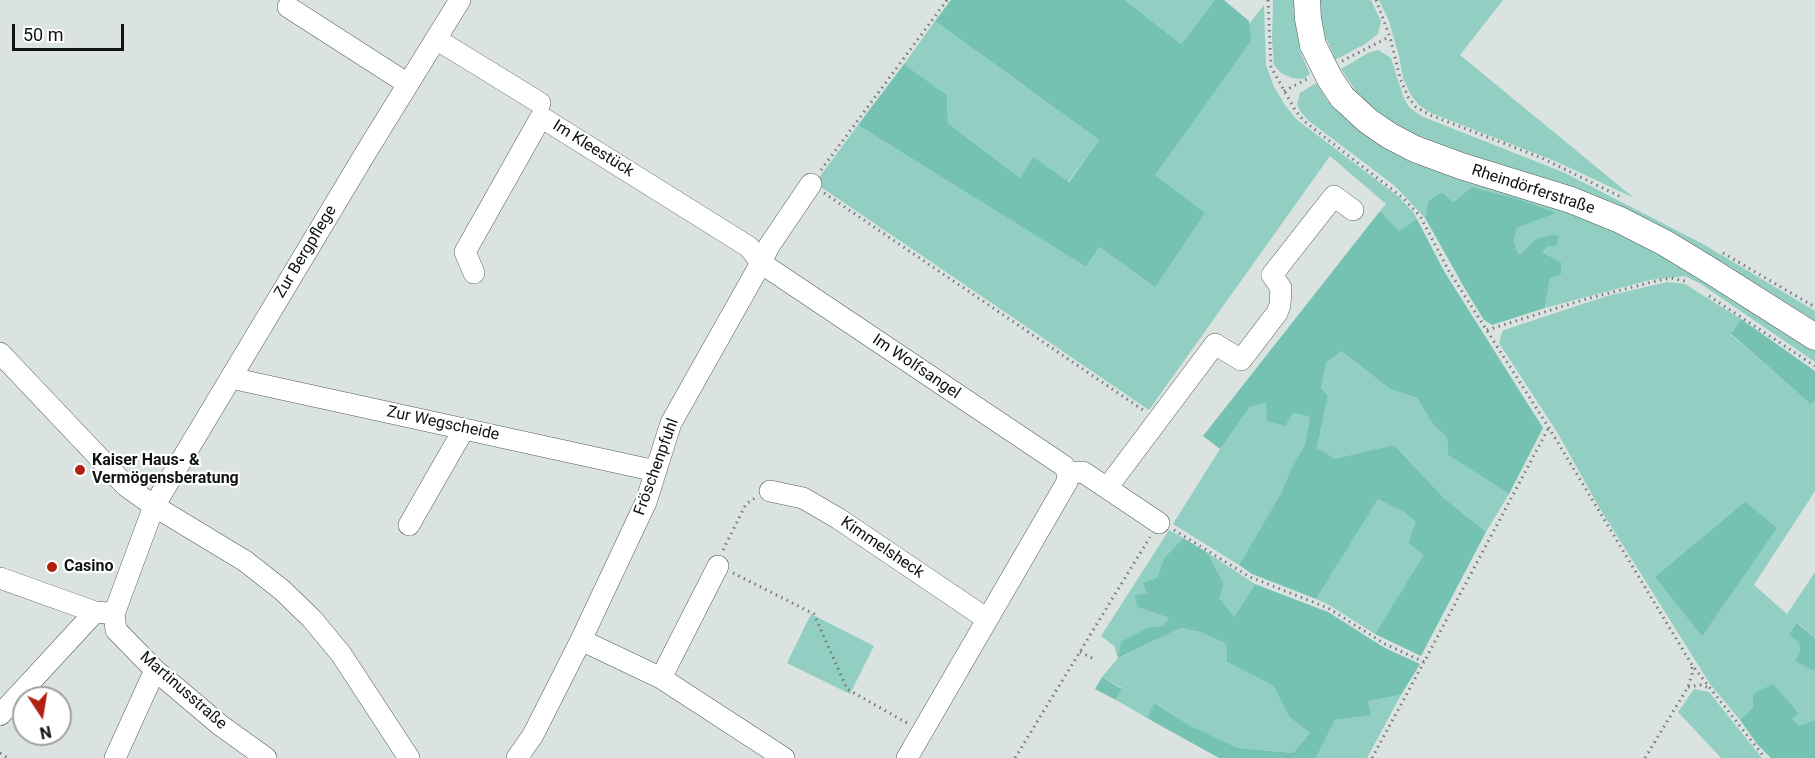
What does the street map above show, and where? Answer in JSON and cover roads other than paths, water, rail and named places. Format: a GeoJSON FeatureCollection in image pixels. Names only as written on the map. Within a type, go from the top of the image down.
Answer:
{"type":"FeatureCollection","features":[{"type":"Feature","properties":{"kind":"main road","name":"Rheindörferstraße"},"geometry":{"type":"LineString","coordinates":[[1307,0],[1313,45],[1330,79],[1342,97],[1368,121],[1390,136],[1415,149],[1461,166],[1571,200],[1629,225],[1665,243],[1815,337]]}},
{"type":"Feature","properties":{"kind":"street","name":"Zur Bergpflege"},"geometry":{"type":"LineString","coordinates":[[104,613],[154,506],[460,0]]}},
{"type":"Feature","properties":{"kind":"street"},"geometry":{"type":"LineString","coordinates":[[288,7],[408,84]]}},
{"type":"Feature","properties":{"kind":"street"},"geometry":{"type":"LineString","coordinates":[[436,39],[540,103]]}},
{"type":"Feature","properties":{"kind":"street","name":"Im Kleestück"},"geometry":{"type":"LineString","coordinates":[[474,273],[465,252],[541,117],[749,247],[761,263]]}},
{"type":"Feature","properties":{"kind":"street","name":"Fröschenpfuhl"},"geometry":{"type":"LineString","coordinates":[[517,758],[533,735],[581,640],[646,502],[671,423],[769,246],[811,184]]}},
{"type":"Feature","properties":{"kind":"street"},"geometry":{"type":"LineString","coordinates":[[1107,488],[1215,344],[1241,360],[1280,305],[1281,288],[1272,275],[1334,196],[1353,210]]}},
{"type":"Feature","properties":{"kind":"street","name":"Im Wolfsangel"},"geometry":{"type":"LineString","coordinates":[[761,263],[1064,466],[1068,474],[1083,472],[1159,523]]}},
{"type":"Feature","properties":{"kind":"street"},"geometry":{"type":"LineString","coordinates":[[0,353],[126,486],[154,506],[245,561],[282,590],[341,654],[409,758]]}},
{"type":"Feature","properties":{"kind":"street","name":"Zur Wegscheide"},"geometry":{"type":"LineString","coordinates":[[231,378],[656,471]]}},
{"type":"Feature","properties":{"kind":"street"},"geometry":{"type":"LineString","coordinates":[[409,525],[464,429]]}},
{"type":"Feature","properties":{"kind":"street"},"geometry":{"type":"LineString","coordinates":[[907,758],[1067,482],[1068,474]]}},
{"type":"Feature","properties":{"kind":"street","name":"Kimmelsheck"},"geometry":{"type":"LineString","coordinates":[[770,491],[803,498],[839,519],[987,619]]}},
{"type":"Feature","properties":{"kind":"street"},"geometry":{"type":"LineString","coordinates":[[661,678],[718,566]]}},
{"type":"Feature","properties":{"kind":"street"},"geometry":{"type":"LineString","coordinates":[[0,578],[104,613],[0,715]]}},
{"type":"Feature","properties":{"kind":"street","name":"Martinusstraße"},"geometry":{"type":"LineString","coordinates":[[104,613],[116,630],[155,670],[220,725],[266,758]]}},
{"type":"Feature","properties":{"kind":"street"},"geometry":{"type":"LineString","coordinates":[[581,640],[661,678],[784,758]]}},
{"type":"Feature","properties":{"kind":"street"},"geometry":{"type":"LineString","coordinates":[[115,758],[155,670]]}},
{"type":"Feature","properties":{"kind":"place","name":"Kaiser Haus- & Vermögensberatung"},"geometry":{"type":"Point","coordinates":[80,470]}},
{"type":"Feature","properties":{"kind":"place","name":"Casino"},"geometry":{"type":"Point","coordinates":[52,567]}}]}
